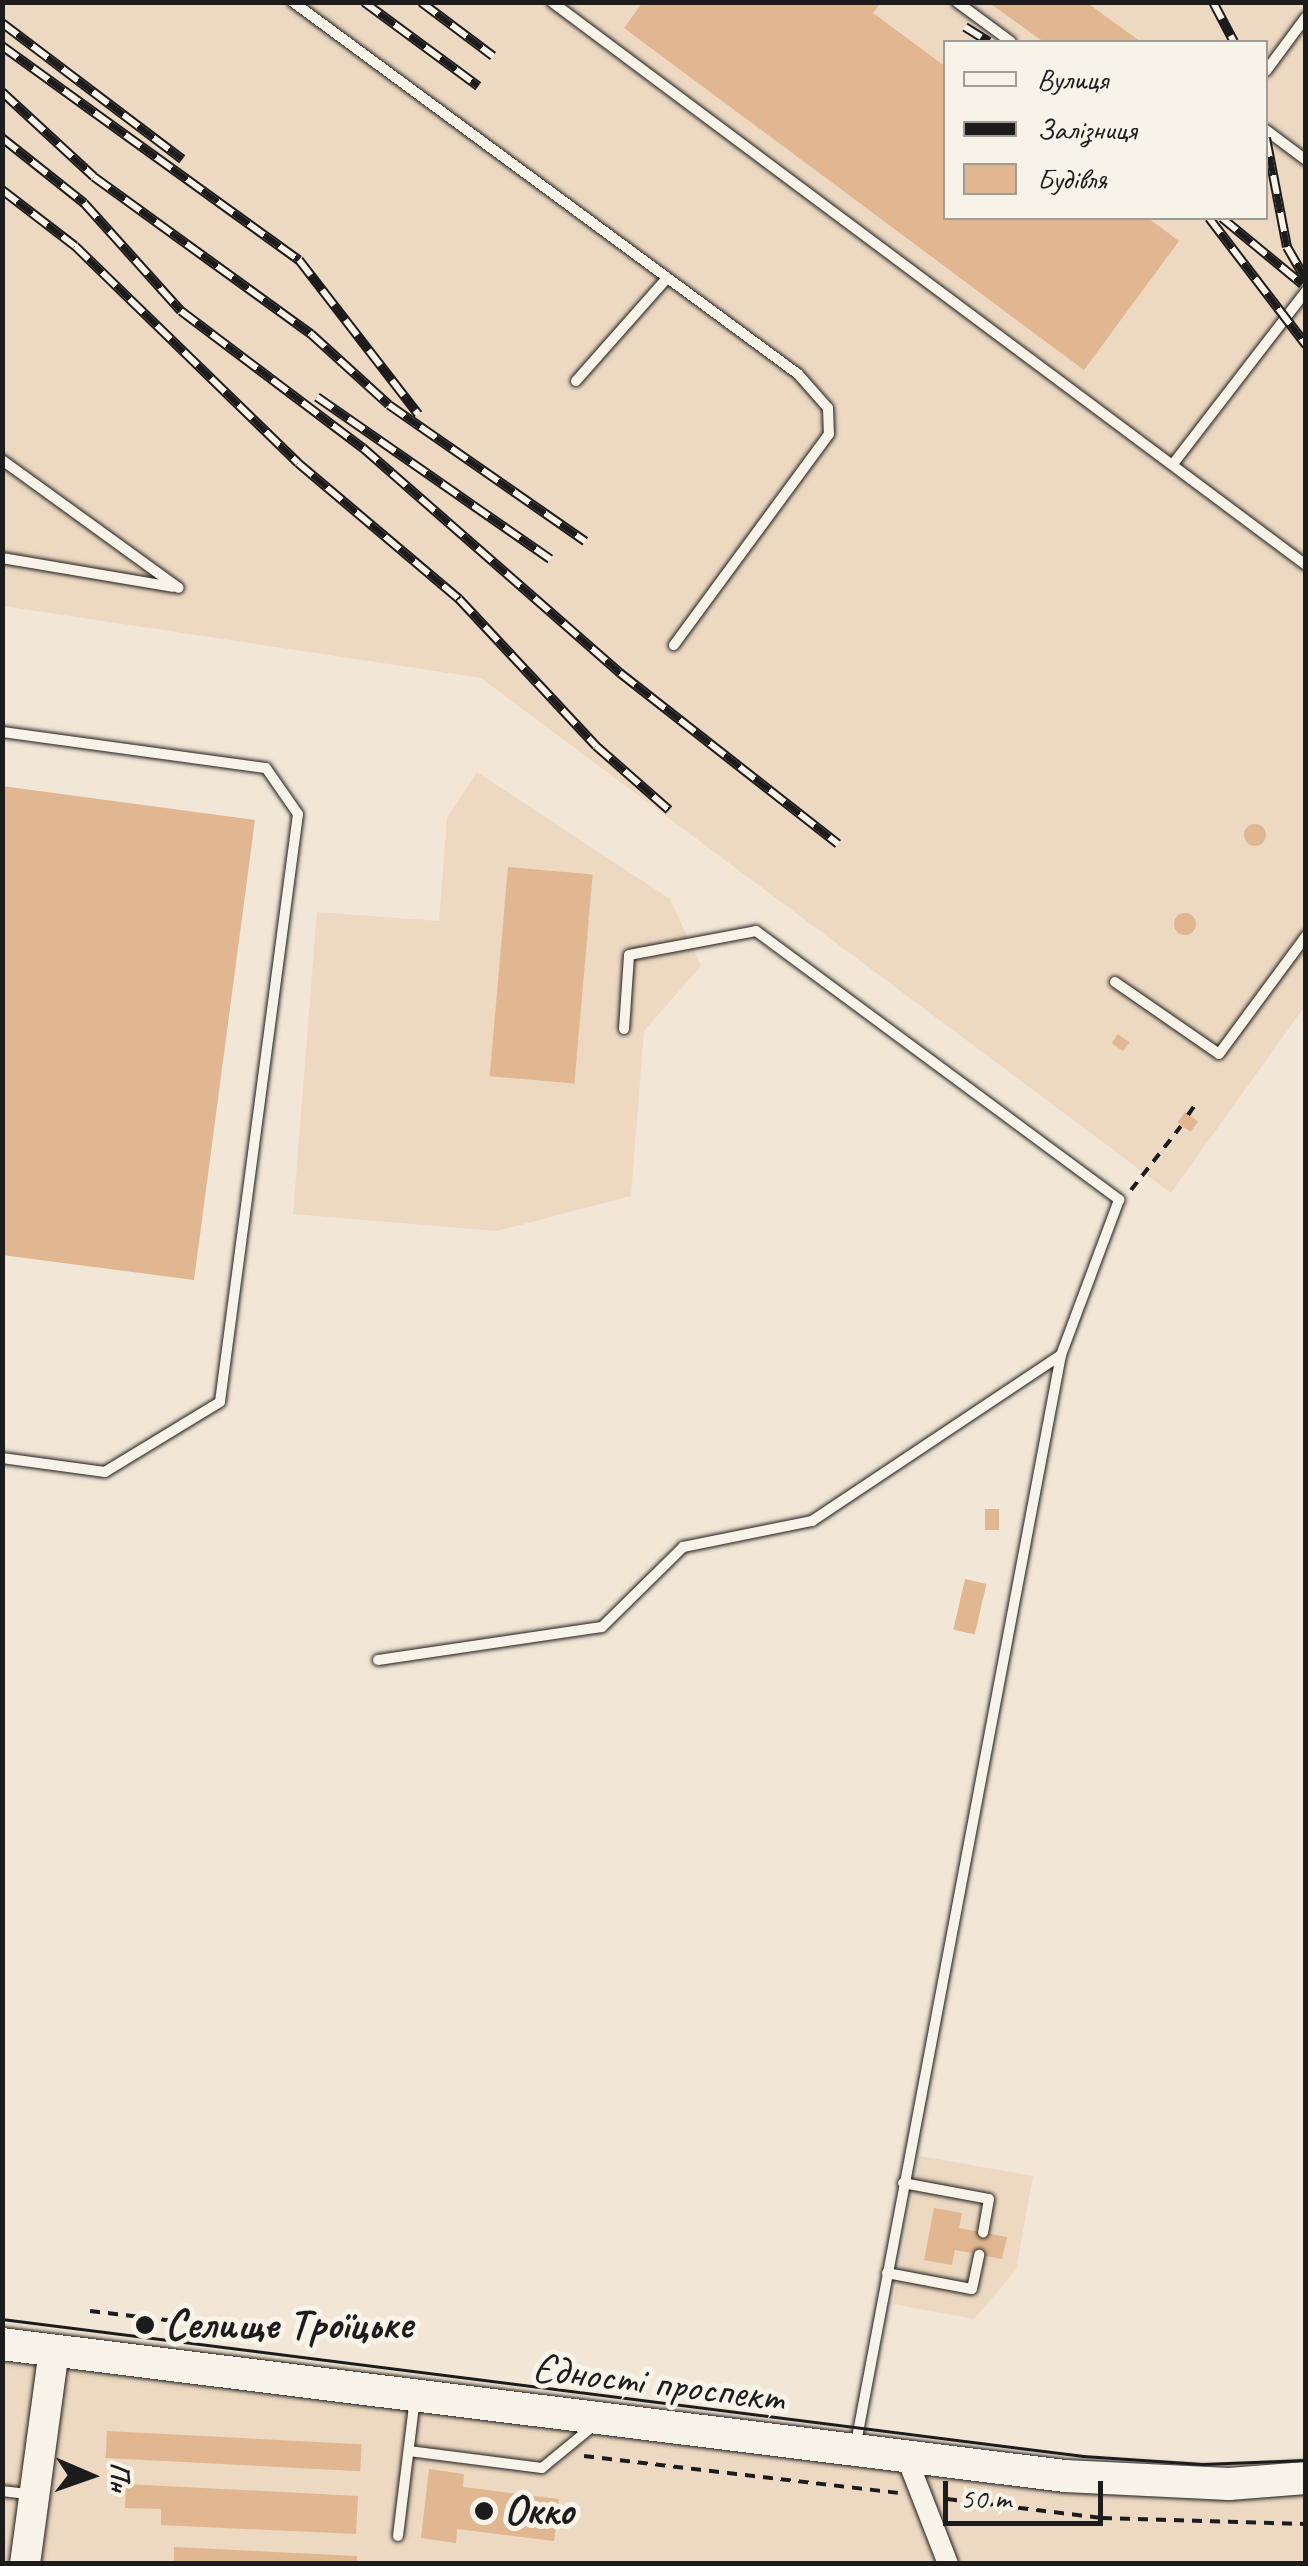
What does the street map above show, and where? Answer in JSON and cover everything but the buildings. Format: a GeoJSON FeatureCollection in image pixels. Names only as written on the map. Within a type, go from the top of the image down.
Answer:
{"type":"FeatureCollection","features":[{"type":"Feature","properties":{"kind":"main road","name":"Єдності проспект"},"geometry":{"type":"LineString","coordinates":[[2,2344],[1102,2478],[1229,2484],[1306,2478]]}},
{"type":"Feature","properties":{"kind":"street"},"geometry":{"type":"LineString","coordinates":[[25,2564],[54,2350]]}},
{"type":"Feature","properties":{"kind":"street"},"geometry":{"type":"LineString","coordinates":[[906,2456],[948,2564]]}},
{"type":"Feature","properties":{"kind":"lane"},"geometry":{"type":"LineString","coordinates":[[293,2],[798,374],[828,408],[832,424],[674,646]]}},
{"type":"Feature","properties":{"kind":"lane"},"geometry":{"type":"LineString","coordinates":[[552,2],[1306,565]]}},
{"type":"Feature","properties":{"kind":"lane"},"geometry":{"type":"LineString","coordinates":[[957,2],[1008,40]]}},
{"type":"Feature","properties":{"kind":"lane"},"geometry":{"type":"LineString","coordinates":[[1268,68],[1306,17]]}},
{"type":"Feature","properties":{"kind":"lane"},"geometry":{"type":"LineString","coordinates":[[1268,132],[1306,160]]}},
{"type":"Feature","properties":{"kind":"lane"},"geometry":{"type":"LineString","coordinates":[[576,382],[666,278]]}},
{"type":"Feature","properties":{"kind":"lane"},"geometry":{"type":"LineString","coordinates":[[1172,464],[1306,290]]}},
{"type":"Feature","properties":{"kind":"lane"},"geometry":{"type":"LineString","coordinates":[[2,460],[179,588],[2,558]]}},
{"type":"Feature","properties":{"kind":"lane"},"geometry":{"type":"LineString","coordinates":[[2,732],[266,768],[298,814],[220,1402],[105,1472],[2,1458]]}},
{"type":"Feature","properties":{"kind":"lane"},"geometry":{"type":"LineString","coordinates":[[624,1029],[630,954],[756,930],[1120,1200],[1061,1356],[854,2450]]}},
{"type":"Feature","properties":{"kind":"lane"},"geometry":{"type":"LineString","coordinates":[[1115,982],[1219,1054],[1306,936]]}},
{"type":"Feature","properties":{"kind":"lane"},"geometry":{"type":"LineString","coordinates":[[378,1660],[602,1627],[683,1547],[812,1521],[1061,1356]]}},
{"type":"Feature","properties":{"kind":"lane"},"geometry":{"type":"LineString","coordinates":[[903,2183],[989,2199],[983,2232]]}},
{"type":"Feature","properties":{"kind":"lane"},"geometry":{"type":"LineString","coordinates":[[886,2273],[972,2289],[979,2255]]}},
{"type":"Feature","properties":{"kind":"lane"},"geometry":{"type":"LineString","coordinates":[[398,2536],[416,2395]]}},
{"type":"Feature","properties":{"kind":"lane"},"geometry":{"type":"LineString","coordinates":[[409,2452],[542,2468],[602,2418]]}},
{"type":"Feature","properties":{"kind":"lane"},"geometry":{"type":"LineString","coordinates":[[2,2492],[34,2496]]}},
{"type":"Feature","properties":{"kind":"path"},"geometry":{"type":"LineString","coordinates":[[1188,1115],[1195,1105]]}},
{"type":"Feature","properties":{"kind":"path"},"geometry":{"type":"LineString","coordinates":[[1120,1200],[1150,1173],[1181,1126]]}},
{"type":"Feature","properties":{"kind":"path"},"geometry":{"type":"LineString","coordinates":[[90,2311],[200,2324]]}},
{"type":"Feature","properties":{"kind":"path"},"geometry":{"type":"LineString","coordinates":[[582,2456],[1102,2518],[1306,2524]]}},
{"type":"Feature","properties":{"kind":"shaded area"},"geometry":{"type":"Polygon","coordinates":[[[2,3],[1305,3],[1305,1006],[1171,1193],[481,678],[3,606],[2,3]]]}},
{"type":"Feature","properties":{"kind":"shaded area"},"geometry":{"type":"Polygon","coordinates":[[[477,772],[670,899],[701,966],[644,1031],[631,1196],[497,1231],[293,1214],[317,912],[439,921],[447,818],[477,772]]]}},
{"type":"Feature","properties":{"kind":"shaded area"},"geometry":{"type":"Polygon","coordinates":[[[920,2156],[1033,2176],[1016,2270],[974,2319],[893,2304],[920,2156]]]}},
{"type":"Feature","properties":{"kind":"shaded area"},"geometry":{"type":"Polygon","coordinates":[[[3,2360],[1305,2492],[1305,2563],[3,2564],[3,2360]]]}},
{"type":"Feature","properties":{"kind":"tram line"},"geometry":{"type":"LineString","coordinates":[[2,2319],[1083,2456],[1202,2464],[1306,2460]]}},
{"type":"Feature","properties":{"kind":"railway"},"geometry":{"type":"LineString","coordinates":[[364,2],[478,86]]}},
{"type":"Feature","properties":{"kind":"railway"},"geometry":{"type":"LineString","coordinates":[[421,2],[493,56]]}},
{"type":"Feature","properties":{"kind":"railway"},"geometry":{"type":"LineString","coordinates":[[1213,2],[1233,40]]}},
{"type":"Feature","properties":{"kind":"railway"},"geometry":{"type":"LineString","coordinates":[[2,23],[182,159]]}},
{"type":"Feature","properties":{"kind":"railway"},"geometry":{"type":"LineString","coordinates":[[965,27],[986,40]]}},
{"type":"Feature","properties":{"kind":"railway"},"geometry":{"type":"LineString","coordinates":[[2,46],[299,260],[418,414]]}},
{"type":"Feature","properties":{"kind":"railway"},"geometry":{"type":"LineString","coordinates":[[2,92],[94,177],[311,334],[389,405],[585,541]]}},
{"type":"Feature","properties":{"kind":"railway"},"geometry":{"type":"LineString","coordinates":[[2,138],[84,203],[181,311],[363,448],[620,673],[838,844]]}},
{"type":"Feature","properties":{"kind":"railway"},"geometry":{"type":"LineString","coordinates":[[1268,148],[1287,247],[1306,280]]}},
{"type":"Feature","properties":{"kind":"railway"},"geometry":{"type":"LineString","coordinates":[[2,190],[75,246],[298,463],[459,599],[596,746],[669,810]]}},
{"type":"Feature","properties":{"kind":"railway"},"geometry":{"type":"LineString","coordinates":[[1211,220],[1306,345]]}},
{"type":"Feature","properties":{"kind":"railway"},"geometry":{"type":"LineString","coordinates":[[1224,220],[1302,284]]}},
{"type":"Feature","properties":{"kind":"railway"},"geometry":{"type":"LineString","coordinates":[[317,397],[550,559]]}},
{"type":"Feature","properties":{"kind":"place","name":"Селище Троїцьке"},"geometry":{"type":"Point","coordinates":[145,2325]}},
{"type":"Feature","properties":{"kind":"place","name":"Окко"},"geometry":{"type":"Point","coordinates":[484,2511]}}]}
